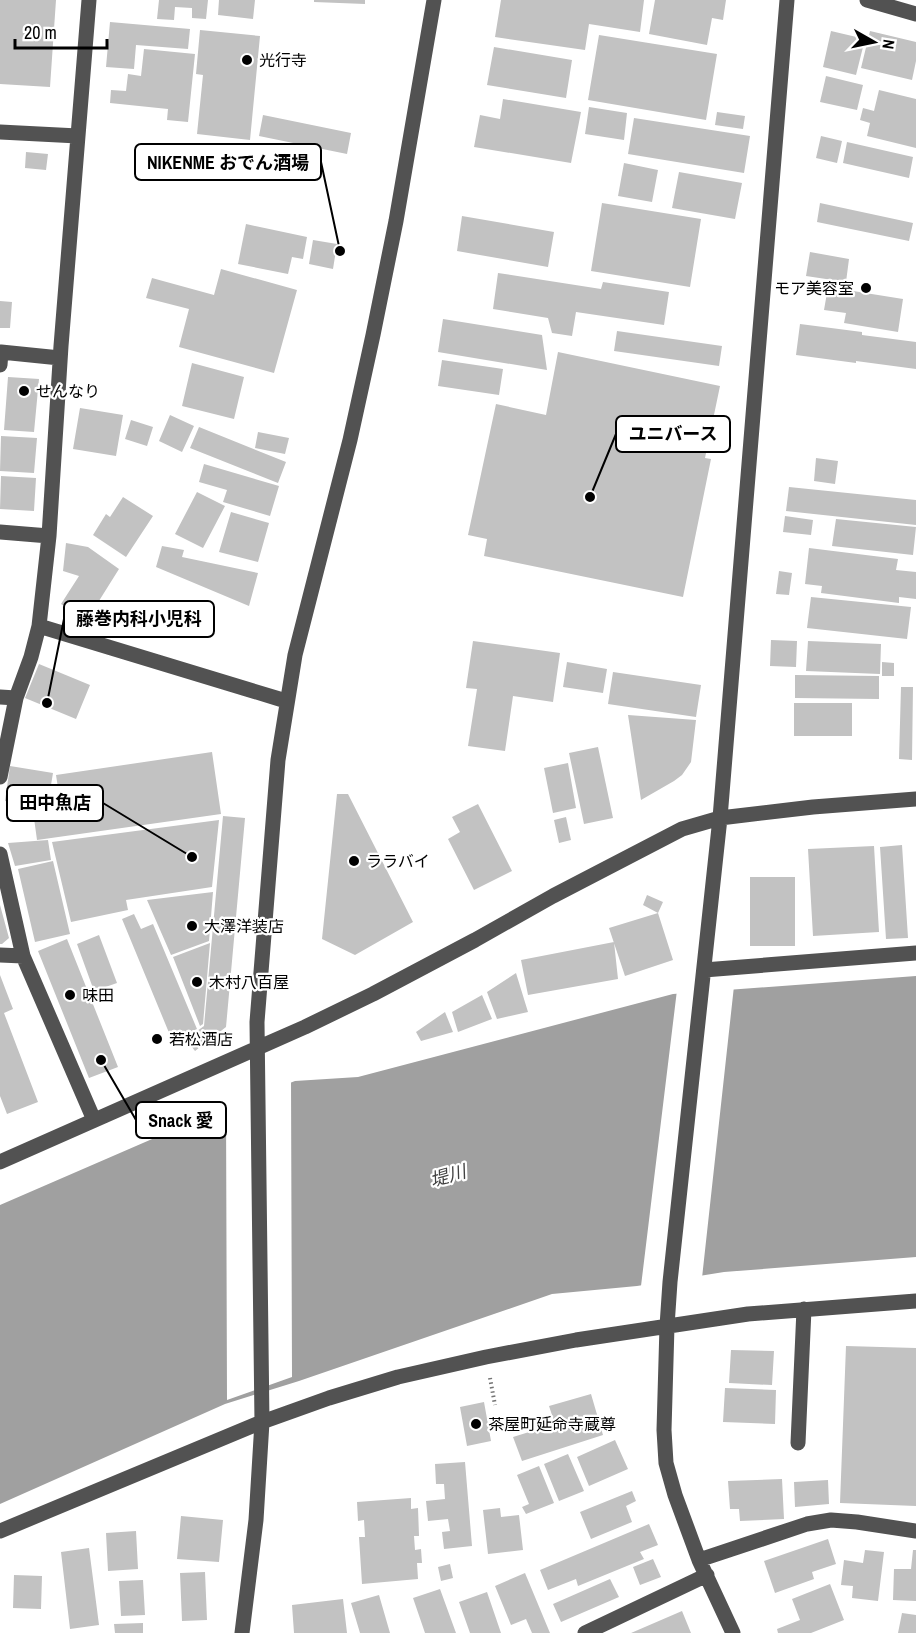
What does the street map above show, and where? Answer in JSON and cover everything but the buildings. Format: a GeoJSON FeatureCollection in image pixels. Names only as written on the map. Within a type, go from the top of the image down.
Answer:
{"type":"FeatureCollection","features":[{"type":"Feature","properties":{"kind":"street"},"geometry":{"type":"LineString","coordinates":[[0,777],[16,698],[31,657],[39,626],[49,536],[60,358],[89,0]]}},
{"type":"Feature","properties":{"kind":"street"},"geometry":{"type":"LineString","coordinates":[[242,1633],[256,1520],[262,1422],[257,1022],[278,760],[295,655],[350,440],[373,335],[396,220],[434,0]]}},
{"type":"Feature","properties":{"kind":"street"},"geometry":{"type":"LineString","coordinates":[[733,1633],[699,1560],[666,1463],[664,1430],[667,1326],[720,818],[787,0]]}},
{"type":"Feature","properties":{"kind":"street"},"geometry":{"type":"LineString","coordinates":[[867,0],[916,14]]}},
{"type":"Feature","properties":{"kind":"street"},"geometry":{"type":"LineString","coordinates":[[0,132],[78,136]]}},
{"type":"Feature","properties":{"kind":"street"},"geometry":{"type":"LineString","coordinates":[[0,365],[1,352],[60,358]]}},
{"type":"Feature","properties":{"kind":"street"},"geometry":{"type":"LineString","coordinates":[[0,532],[49,536]]}},
{"type":"Feature","properties":{"kind":"street"},"geometry":{"type":"LineString","coordinates":[[39,626],[286,701]]}},
{"type":"Feature","properties":{"kind":"street"},"geometry":{"type":"LineString","coordinates":[[0,697],[16,698]]}},
{"type":"Feature","properties":{"kind":"street"},"geometry":{"type":"LineString","coordinates":[[0,1162],[305,1027],[373,994],[682,829],[720,818],[813,807],[916,799]]}},
{"type":"Feature","properties":{"kind":"street"},"geometry":{"type":"LineString","coordinates":[[0,854],[24,956],[94,1120]]}},
{"type":"Feature","properties":{"kind":"street"},"geometry":{"type":"LineString","coordinates":[[704,976],[916,953]]}},
{"type":"Feature","properties":{"kind":"street"},"geometry":{"type":"LineString","coordinates":[[0,955],[24,956]]}},
{"type":"Feature","properties":{"kind":"street"},"geometry":{"type":"LineString","coordinates":[[0,1531],[262,1422],[398,1377],[486,1357],[667,1326],[748,1314],[916,1300]]}},
{"type":"Feature","properties":{"kind":"street"},"geometry":{"type":"LineString","coordinates":[[798,1443],[804,1309]]}},
{"type":"Feature","properties":{"kind":"street"},"geometry":{"type":"LineString","coordinates":[[699,1560],[807,1524],[831,1520],[916,1531]]}},
{"type":"Feature","properties":{"kind":"street"},"geometry":{"type":"LineString","coordinates":[[585,1633],[707,1575]]}},
{"type":"Feature","properties":{"kind":"water","name":"堤川"},"geometry":{"type":"Polygon","coordinates":[[[916,976],[916,1257],[724,1272],[637,1286],[552,1294],[225,1404],[0,1504],[0,1205],[219,1110],[295,1081],[358,1077],[673,994],[916,976]]]}},
{"type":"Feature","properties":{"kind":"pier"},"geometry":{"type":"Polygon","coordinates":[[[734,986],[702,1278],[641,1286],[677,990],[734,986]]]}},
{"type":"Feature","properties":{"kind":"pier"},"geometry":{"type":"Polygon","coordinates":[[[291,1079],[292,1377],[227,1400],[226,1105],[291,1079]]]}},
{"type":"Feature","properties":{"kind":"place","name":"光行寺"},"geometry":{"type":"Point","coordinates":[247,60]}},
{"type":"Feature","properties":{"kind":"place","name":"NIKENME おでん酒場"},"geometry":{"type":"Point","coordinates":[340,251]}},
{"type":"Feature","properties":{"kind":"place","name":"モア美容室"},"geometry":{"type":"Point","coordinates":[866,288]}},
{"type":"Feature","properties":{"kind":"place","name":"せんなり"},"geometry":{"type":"Point","coordinates":[24,391]}},
{"type":"Feature","properties":{"kind":"place","name":"ユニバース"},"geometry":{"type":"Point","coordinates":[590,497]}},
{"type":"Feature","properties":{"kind":"place","name":"藤巻内科小児科"},"geometry":{"type":"Point","coordinates":[47,703]}},
{"type":"Feature","properties":{"kind":"place","name":"田中魚店"},"geometry":{"type":"Point","coordinates":[192,857]}},
{"type":"Feature","properties":{"kind":"place","name":"ララバイ"},"geometry":{"type":"Point","coordinates":[354,861]}},
{"type":"Feature","properties":{"kind":"place","name":"大澤洋装店"},"geometry":{"type":"Point","coordinates":[192,926]}},
{"type":"Feature","properties":{"kind":"place","name":"木村八百屋"},"geometry":{"type":"Point","coordinates":[197,982]}},
{"type":"Feature","properties":{"kind":"place","name":"味田"},"geometry":{"type":"Point","coordinates":[70,995]}},
{"type":"Feature","properties":{"kind":"place","name":"若松酒店"},"geometry":{"type":"Point","coordinates":[157,1039]}},
{"type":"Feature","properties":{"kind":"place","name":"Snack 愛"},"geometry":{"type":"Point","coordinates":[101,1060]}},
{"type":"Feature","properties":{"kind":"place","name":"茶屋町延命寺蔵尊"},"geometry":{"type":"Point","coordinates":[476,1424]}}]}
